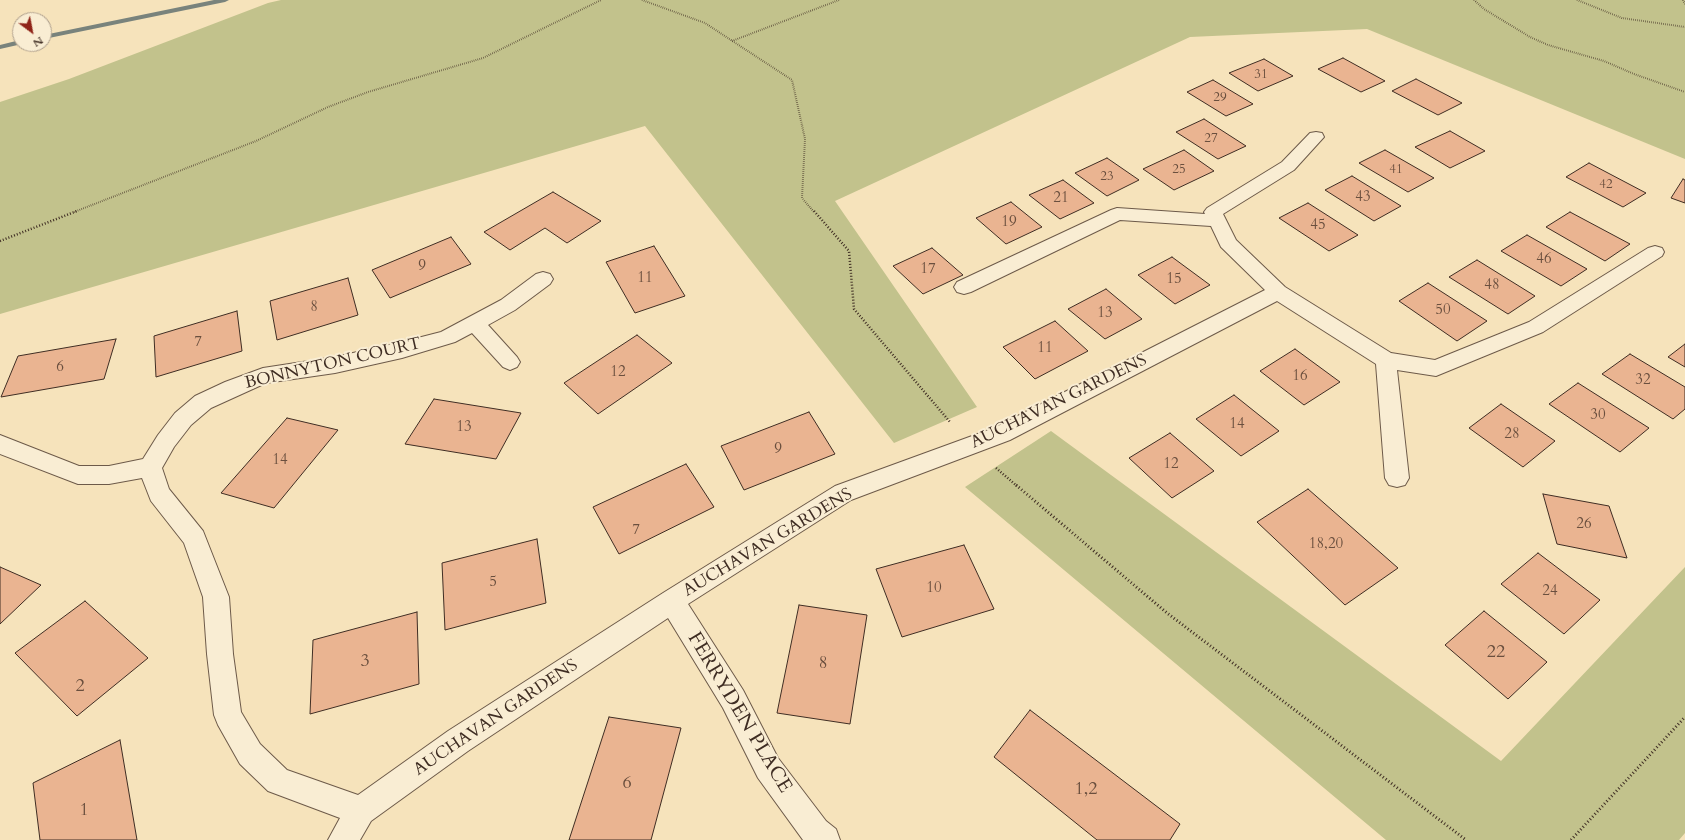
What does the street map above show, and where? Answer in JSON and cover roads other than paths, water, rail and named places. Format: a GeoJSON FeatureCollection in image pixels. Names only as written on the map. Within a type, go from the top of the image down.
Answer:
{"type":"FeatureCollection","features":[{"type":"Feature","properties":{"kind":"street"},"geometry":{"type":"LineString","coordinates":[[1316,137],[1288,166],[1213,212],[1228,243],[1278,292],[1386,360],[1436,368],[1536,327],[1655,252]]}},
{"type":"Feature","properties":{"kind":"street"},"geometry":{"type":"LineString","coordinates":[[964,287],[1117,214],[1217,221]]}},
{"type":"Feature","properties":{"kind":"street","name":"BONNYTON COURT"},"geometry":{"type":"LineString","coordinates":[[150,467],[166,441],[183,419],[203,402],[263,376],[335,365],[402,350],[448,337],[475,324],[508,305],[543,279]]}},
{"type":"Feature","properties":{"kind":"street","name":"AUCHAVAN GARDENS"},"geometry":{"type":"LineString","coordinates":[[343,840],[361,811],[458,741],[672,601],[843,493],[1002,434],[1278,292]]}},
{"type":"Feature","properties":{"kind":"street"},"geometry":{"type":"LineString","coordinates":[[475,324],[510,362]]}},
{"type":"Feature","properties":{"kind":"street"},"geometry":{"type":"LineString","coordinates":[[1386,360],[1397,478]]}},
{"type":"Feature","properties":{"kind":"street"},"geometry":{"type":"LineString","coordinates":[[0,444],[78,475],[109,475],[150,467],[160,494],[194,538],[216,597],[220,654],[228,715],[250,754],[278,781],[361,811]]}},
{"type":"Feature","properties":{"kind":"street","name":"FERRYDEN PLACE"},"geometry":{"type":"LineString","coordinates":[[672,601],[733,699],[768,768],[815,832],[825,840]]}},
{"type":"Feature","properties":{"kind":"waterway"},"geometry":{"type":"LineString","coordinates":[[52,35],[225,0]]}},
{"type":"Feature","properties":{"kind":"waterway"},"geometry":{"type":"LineString","coordinates":[[0,47],[12,44]]}}]}
